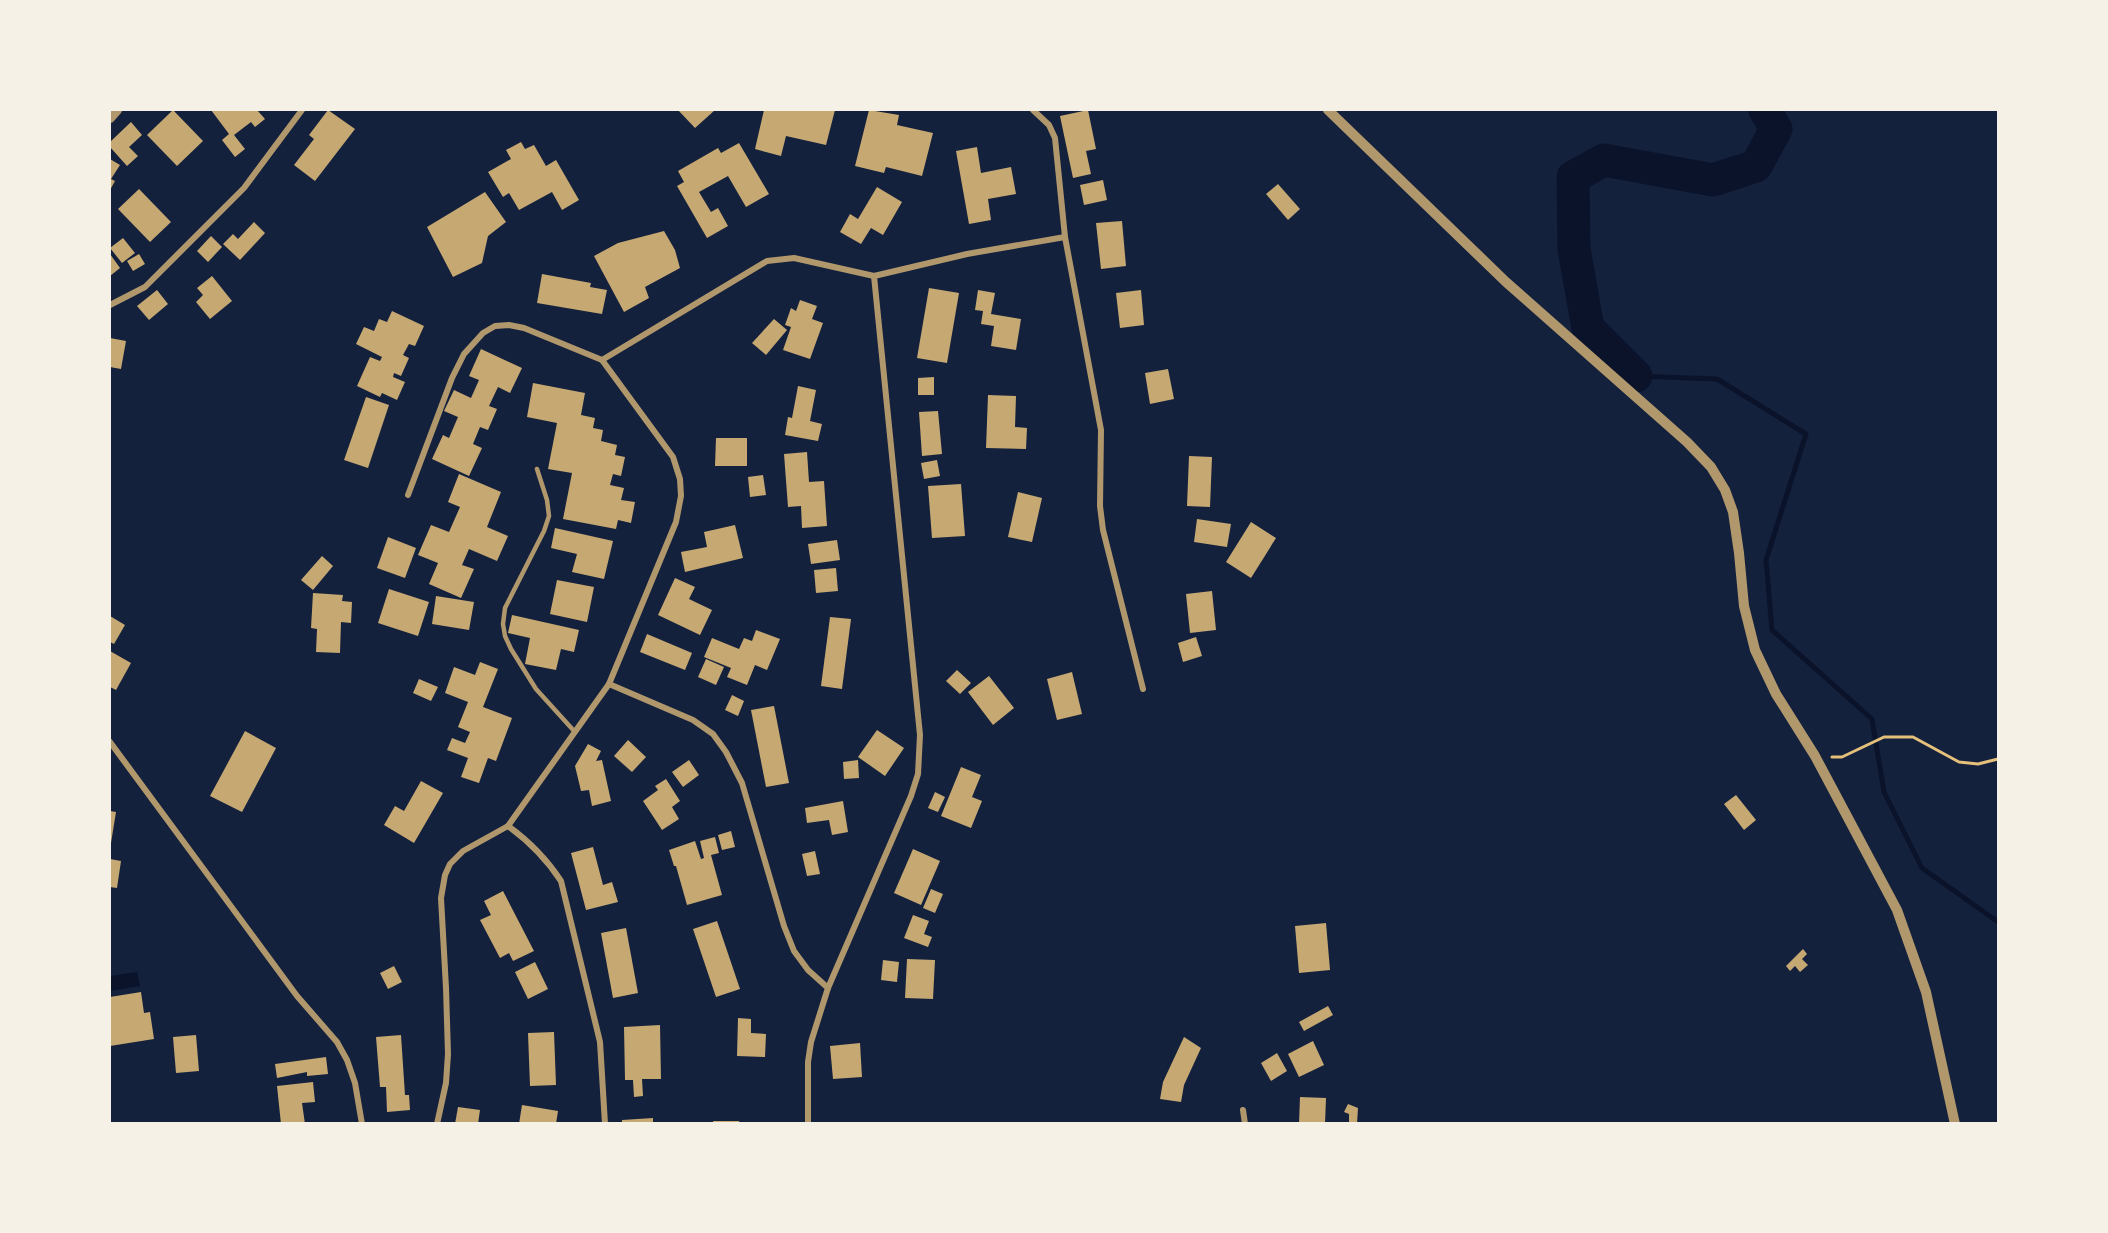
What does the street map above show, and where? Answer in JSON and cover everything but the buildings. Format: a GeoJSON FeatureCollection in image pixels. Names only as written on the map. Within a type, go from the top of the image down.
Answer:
{"type":"FeatureCollection","features":[{"type":"Feature","properties":{"kind":"street"},"geometry":{"type":"LineString","coordinates":[[110,118],[117,110]]}},
{"type":"Feature","properties":{"kind":"street"},"geometry":{"type":"LineString","coordinates":[[110,305],[145,286],[244,188],[302,110]]}},
{"type":"Feature","properties":{"kind":"street"},"geometry":{"type":"LineString","coordinates":[[1033,110],[1049,125],[1055,138],[1065,237],[1101,430],[1100,506],[1103,530],[1143,689]]}},
{"type":"Feature","properties":{"kind":"street"},"geometry":{"type":"LineString","coordinates":[[1328,110],[1506,282],[1687,442],[1711,467],[1725,490],[1733,513],[1744,606],[1755,650],[1776,694],[1815,756],[1897,910],[1926,992],[1955,1124]]}},
{"type":"Feature","properties":{"kind":"street"},"geometry":{"type":"LineString","coordinates":[[602,360],[767,261],[794,258],[874,276],[967,254],[1065,237]]}},
{"type":"Feature","properties":{"kind":"street"},"geometry":{"type":"LineString","coordinates":[[808,1124],[808,1062],[828,988],[911,796],[918,774],[920,735],[874,276]]}},
{"type":"Feature","properties":{"kind":"street"},"geometry":{"type":"LineString","coordinates":[[408,495],[452,378],[464,354],[483,333],[495,326],[509,325],[524,328],[602,360],[673,457],[680,479],[681,496],[676,522],[609,684],[508,826],[463,851],[450,864],[445,875],[441,897],[447,988],[448,1054],[446,1083],[437,1124]]}},
{"type":"Feature","properties":{"kind":"street"},"geometry":{"type":"LineString","coordinates":[[609,684],[693,720],[713,734],[726,752],[742,783],[794,951],[808,970],[828,988]]}},
{"type":"Feature","properties":{"kind":"street"},"geometry":{"type":"LineString","coordinates":[[110,742],[297,996],[337,1042],[348,1060],[355,1083],[362,1124]]}},
{"type":"Feature","properties":{"kind":"street"},"geometry":{"type":"LineString","coordinates":[[508,826],[533,845],[561,881],[600,1042],[605,1124]]}},
{"type":"Feature","properties":{"kind":"street"},"geometry":{"type":"LineString","coordinates":[[1243,1110],[1245,1124]]}},
{"type":"Feature","properties":{"kind":"lane"},"geometry":{"type":"LineString","coordinates":[[537,470],[547,500],[549,516],[544,531],[506,608],[502,624],[511,649],[536,689],[575,732]]}},
{"type":"Feature","properties":{"kind":"path"},"geometry":{"type":"LineString","coordinates":[[1815,756],[1842,757],[1884,737],[1913,737],[1959,762],[1978,764],[1998,759]]}},
{"type":"Feature","properties":{"kind":"water"},"geometry":{"type":"Polygon","coordinates":[[[137,972],[140,986],[111,991],[110,976],[137,972]]]}},
{"type":"Feature","properties":{"kind":"waterway"},"geometry":{"type":"LineString","coordinates":[[1636,376],[1588,328],[1574,249],[1573,177],[1604,160],[1713,180],[1756,166],[1776,129],[1765,110]]}},
{"type":"Feature","properties":{"kind":"waterway"},"geometry":{"type":"LineString","coordinates":[[1636,376],[1717,379],[1806,434],[1766,560],[1772,630],[1872,719],[1884,792],[1922,868],[1998,922]]}}]}
